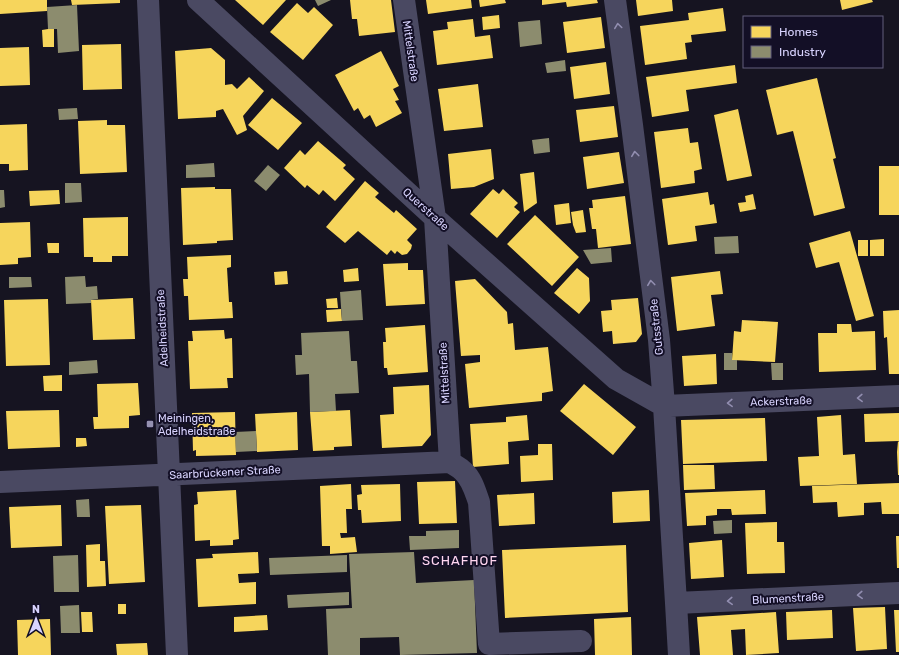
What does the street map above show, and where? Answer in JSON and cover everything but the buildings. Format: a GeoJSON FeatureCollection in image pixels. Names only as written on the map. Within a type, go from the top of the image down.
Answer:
{"type":"FeatureCollection","features":[{"type":"Feature","properties":{"kind":"street","name":"Adelheidstraße"},"geometry":{"type":"LineString","coordinates":[[148,0],[177,655]]}},
{"type":"Feature","properties":{"kind":"street","name":"Querstraße"},"geometry":{"type":"LineString","coordinates":[[198,0],[435,218],[616,379],[664,406]]}},
{"type":"Feature","properties":{"kind":"street","name":"Mittelstraße"},"geometry":{"type":"LineString","coordinates":[[404,0],[435,218],[450,462]]}},
{"type":"Feature","properties":{"kind":"street","name":"Gutsstraße"},"geometry":{"type":"LineString","coordinates":[[615,0],[658,332],[679,655]]}},
{"type":"Feature","properties":{"kind":"street","name":"Ackerstraße"},"geometry":{"type":"LineString","coordinates":[[664,406],[899,396]]}},
{"type":"Feature","properties":{"kind":"street","name":"Saarbrückener Straße"},"geometry":{"type":"LineString","coordinates":[[0,482],[450,462]]}},
{"type":"Feature","properties":{"kind":"street"},"geometry":{"type":"LineString","coordinates":[[450,462],[462,470],[468,477],[479,502],[488,644],[581,640]]}},
{"type":"Feature","properties":{"kind":"street","name":"Blumenstraße"},"geometry":{"type":"LineString","coordinates":[[676,603],[899,593]]}},
{"type":"Feature","properties":{"kind":"place","name":"Meiningen, Adelheidstraße"},"geometry":{"type":"Point","coordinates":[150,424]}},
{"type":"Feature","properties":{"kind":"district","name":"SCHAFHOF"},"geometry":{"type":"Point","coordinates":[460,560]}}]}
